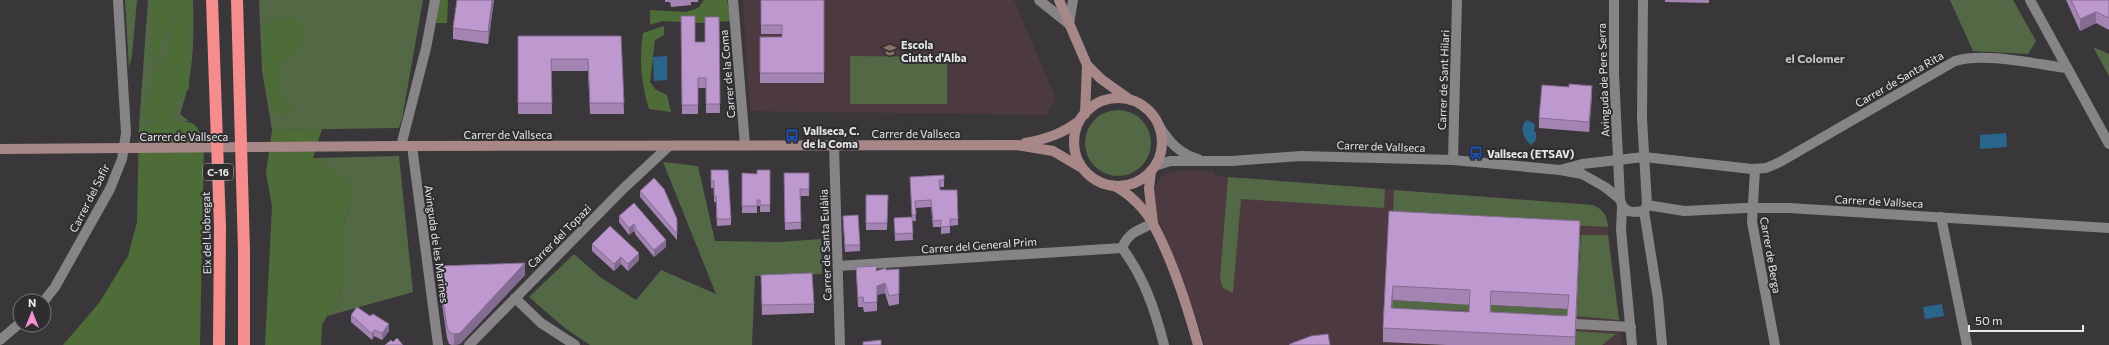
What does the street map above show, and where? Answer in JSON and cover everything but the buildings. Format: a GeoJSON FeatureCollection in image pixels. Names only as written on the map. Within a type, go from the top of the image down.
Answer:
{"type":"FeatureCollection","features":[{"type":"Feature","properties":{"kind":"highway","name":"Eix del Llobregat"},"geometry":{"type":"LineString","coordinates":[[212,0],[220,227],[220,345]]}},
{"type":"Feature","properties":{"kind":"highway","name":"C-16"},"geometry":{"type":"LineString","coordinates":[[237,0],[244,251],[244,345]]}},
{"type":"Feature","properties":{"kind":"street","name":"Carrer del Safir"},"geometry":{"type":"LineString","coordinates":[[51,293],[56,287],[106,195],[122,159],[126,133],[118,0]]}},
{"type":"Feature","properties":{"kind":"street"},"geometry":{"type":"LineString","coordinates":[[401,146],[426,48],[435,0]]}},
{"type":"Feature","properties":{"kind":"street","name":"Carrer de la Coma"},"geometry":{"type":"LineString","coordinates":[[733,0],[745,145]]}},
{"type":"Feature","properties":{"kind":"street"},"geometry":{"type":"LineString","coordinates":[[1039,0],[1069,24]]}},
{"type":"Feature","properties":{"kind":"street"},"geometry":{"type":"LineString","coordinates":[[1059,0],[1087,66],[1100,79],[1145,108],[1159,126],[1162,147],[1153,169],[1148,189],[1153,223],[1172,268],[1198,345]]}},
{"type":"Feature","properties":{"kind":"street"},"geometry":{"type":"LineString","coordinates":[[1069,24],[1073,0]]}},
{"type":"Feature","properties":{"kind":"street","name":"Carrer de Sant Hilari"},"geometry":{"type":"LineString","coordinates":[[1453,160],[1458,0]]}},
{"type":"Feature","properties":{"kind":"street","name":"Avinguda de Pere Serra"},"geometry":{"type":"LineString","coordinates":[[1614,0],[1614,74],[1619,160],[1618,174],[1621,203]]}},
{"type":"Feature","properties":{"kind":"street"},"geometry":{"type":"LineString","coordinates":[[1643,0],[1642,118],[1645,208],[1658,299],[1662,345]]}},
{"type":"Feature","properties":{"kind":"street"},"geometry":{"type":"LineString","coordinates":[[2030,0],[2109,144]]}},
{"type":"Feature","properties":{"kind":"street","name":"Carrer de Santa Rita"},"geometry":{"type":"LineString","coordinates":[[1644,157],[1755,169],[1766,168],[1780,162],[1955,61],[1966,58],[1981,58],[2067,68]]}},
{"type":"Feature","properties":{"kind":"street"},"geometry":{"type":"LineString","coordinates":[[1087,66],[1083,117],[1074,136],[1075,154],[1082,168],[1088,175],[1102,184],[1114,186],[1134,184],[1153,169]]}},
{"type":"Feature","properties":{"kind":"street"},"geometry":{"type":"LineString","coordinates":[[1017,145],[1052,137],[1066,131],[1102,102],[1129,99]]}},
{"type":"Feature","properties":{"kind":"street","name":"Carrer de Vallseca"},"geometry":{"type":"LineString","coordinates":[[1159,126],[1176,148],[1189,156],[1202,160]]}},
{"type":"Feature","properties":{"kind":"street","name":"Carrer de Vallseca"},"geometry":{"type":"LineString","coordinates":[[0,149],[834,144],[1017,145]]}},
{"type":"Feature","properties":{"kind":"street","name":"Carrer de Santa Eulàlia"},"geometry":{"type":"LineString","coordinates":[[834,144],[840,345]]}},
{"type":"Feature","properties":{"kind":"street"},"geometry":{"type":"LineString","coordinates":[[1017,145],[1053,151],[1082,168]]}},
{"type":"Feature","properties":{"kind":"street","name":"Avinguda de les Marines"},"geometry":{"type":"LineString","coordinates":[[412,146],[438,345]]}},
{"type":"Feature","properties":{"kind":"street","name":"Carrer del Topazi"},"geometry":{"type":"LineString","coordinates":[[469,345],[624,188],[669,146]]}},
{"type":"Feature","properties":{"kind":"street","name":"Carrer de Vallseca"},"geometry":{"type":"LineString","coordinates":[[1153,169],[1170,162],[1202,160],[1232,161],[1302,156],[1453,160],[1560,170],[1582,174],[1605,187],[1627,211],[1645,208],[1684,211],[1789,208],[2109,228]]}},
{"type":"Feature","properties":{"kind":"street","name":"Carrer de Vallseca"},"geometry":{"type":"LineString","coordinates":[[1560,170],[1582,164],[1644,157]]}},
{"type":"Feature","properties":{"kind":"street","name":"Carrer de Berga"},"geometry":{"type":"LineString","coordinates":[[1755,169],[1752,208],[1755,240],[1776,345]]}},
{"type":"Feature","properties":{"kind":"street"},"geometry":{"type":"LineString","coordinates":[[1114,186],[1128,195],[1153,223]]}},
{"type":"Feature","properties":{"kind":"street"},"geometry":{"type":"LineString","coordinates":[[1621,203],[1621,230],[1632,345]]}},
{"type":"Feature","properties":{"kind":"street"},"geometry":{"type":"LineString","coordinates":[[1941,217],[1968,345]]}},
{"type":"Feature","properties":{"kind":"street"},"geometry":{"type":"LineString","coordinates":[[1153,223],[1135,231],[1126,238],[1122,248],[1131,260],[1153,304],[1164,345]]}},
{"type":"Feature","properties":{"kind":"street","name":"Carrer del General Prim"},"geometry":{"type":"LineString","coordinates":[[838,266],[1122,248]]}},
{"type":"Feature","properties":{"kind":"street"},"geometry":{"type":"LineString","coordinates":[[515,298],[541,323],[575,345]]}},
{"type":"Feature","properties":{"kind":"street"},"geometry":{"type":"LineString","coordinates":[[1576,324],[1631,327]]}},
{"type":"Feature","properties":{"kind":"street"},"geometry":{"type":"LineString","coordinates":[[0,340],[12,330]]}},
{"type":"Feature","properties":{"kind":"shaded area","name":"Escola Ciutat d'Alba"},"geometry":{"type":"Polygon","coordinates":[[[743,0],[1014,0],[1056,99],[1046,115],[750,111],[743,0]]]}},
{"type":"Feature","properties":{"kind":"shaded area"},"geometry":{"type":"Polygon","coordinates":[[[1180,170],[1214,171],[1215,176],[1593,205],[1600,208],[1607,217],[1622,345],[1205,345],[1183,279],[1155,212],[1154,191],[1157,182],[1162,175],[1180,170]]]}},
{"type":"Feature","properties":{"kind":"green space"},"geometry":{"type":"Polygon","coordinates":[[[125,0],[137,0],[132,55],[129,69],[125,0]]]}},
{"type":"Feature","properties":{"kind":"green space"},"geometry":{"type":"Polygon","coordinates":[[[148,0],[193,0],[191,71],[180,114],[189,121],[139,126],[148,0]]]}},
{"type":"Feature","properties":{"kind":"green space"},"geometry":{"type":"Polygon","coordinates":[[[153,0],[172,0],[175,14],[161,41],[157,62],[151,60],[153,0]]]}},
{"type":"Feature","properties":{"kind":"green space"},"geometry":{"type":"Polygon","coordinates":[[[174,0],[190,0],[189,88],[174,107],[169,122],[192,123],[198,130],[204,145],[200,345],[63,345],[99,303],[128,256],[137,222],[139,126],[160,123],[151,122],[142,115],[149,101],[151,77],[167,54],[177,15],[174,0]]]}},
{"type":"Feature","properties":{"kind":"green space"},"geometry":{"type":"Polygon","coordinates":[[[259,0],[423,0],[402,119],[399,128],[272,130],[262,70],[259,0]]]}},
{"type":"Feature","properties":{"kind":"green space"},"geometry":{"type":"Polygon","coordinates":[[[439,0],[448,0],[447,23],[436,23],[439,0]]]}},
{"type":"Feature","properties":{"kind":"green space"},"geometry":{"type":"Polygon","coordinates":[[[704,0],[727,0],[732,21],[701,23],[662,21],[650,25],[650,10],[686,12],[698,8],[704,0]]]}},
{"type":"Feature","properties":{"kind":"green space"},"geometry":{"type":"Polygon","coordinates":[[[1950,0],[2013,0],[2036,41],[2028,54],[1973,51],[1950,0]]]}},
{"type":"Feature","properties":{"kind":"green space"},"geometry":{"type":"Polygon","coordinates":[[[295,18],[304,27],[303,39],[298,49],[294,53],[279,62],[281,69],[278,75],[282,99],[293,108],[288,115],[272,112],[270,97],[265,86],[267,77],[261,49],[266,39],[264,27],[271,19],[295,18]]]}},
{"type":"Feature","properties":{"kind":"green space"},"geometry":{"type":"Polygon","coordinates":[[[664,26],[664,35],[655,40],[650,82],[655,89],[667,95],[671,112],[649,109],[644,90],[642,71],[641,52],[643,33],[664,26]]]}},
{"type":"Feature","properties":{"kind":"green space"},"geometry":{"type":"Polygon","coordinates":[[[2093,47],[2109,54],[2109,76],[2093,47]]]}},
{"type":"Feature","properties":{"kind":"green space"},"geometry":{"type":"Polygon","coordinates":[[[850,56],[947,57],[947,104],[850,104],[850,56]]]}},
{"type":"Feature","properties":{"kind":"green space"},"geometry":{"type":"Polygon","coordinates":[[[1112,110],[1124,110],[1131,112],[1142,119],[1149,130],[1151,143],[1149,156],[1142,167],[1131,174],[1124,176],[1112,176],[1105,174],[1094,167],[1087,156],[1085,149],[1085,137],[1087,130],[1094,119],[1105,112],[1112,110]]]}},
{"type":"Feature","properties":{"kind":"green space"},"geometry":{"type":"Polygon","coordinates":[[[322,129],[313,158],[347,180],[351,189],[351,200],[342,228],[342,289],[322,325],[321,345],[265,345],[272,206],[266,173],[272,130],[322,129]]]}},
{"type":"Feature","properties":{"kind":"green space"},"geometry":{"type":"Polygon","coordinates":[[[399,156],[413,292],[327,316],[342,289],[342,228],[351,200],[322,164],[313,158],[399,156]]]}},
{"type":"Feature","properties":{"kind":"green space"},"geometry":{"type":"Polygon","coordinates":[[[663,162],[698,166],[715,241],[780,242],[821,239],[822,274],[755,276],[752,345],[590,345],[566,329],[529,297],[574,254],[600,277],[636,300],[661,270],[716,294],[663,162]]]}},
{"type":"Feature","properties":{"kind":"green space"},"geometry":{"type":"Polygon","coordinates":[[[1228,177],[1385,189],[1384,208],[1241,199],[1233,293],[1223,288],[1220,279],[1228,177]]]}},
{"type":"Feature","properties":{"kind":"green space"},"geometry":{"type":"Polygon","coordinates":[[[1394,190],[1593,205],[1600,209],[1604,214],[1608,227],[1393,217],[1394,190]]]}},
{"type":"Feature","properties":{"kind":"green space"},"geometry":{"type":"Polygon","coordinates":[[[1581,235],[1608,235],[1619,320],[1576,316],[1581,235]]]}},
{"type":"Feature","properties":{"kind":"green space"},"geometry":{"type":"Polygon","coordinates":[[[1393,300],[1470,305],[1470,311],[1392,308],[1393,300]]]}},
{"type":"Feature","properties":{"kind":"green space"},"geometry":{"type":"Polygon","coordinates":[[[1491,305],[1569,309],[1568,318],[1491,314],[1491,305]]]}},
{"type":"Feature","properties":{"kind":"green space"},"geometry":{"type":"Polygon","coordinates":[[[1576,331],[1616,334],[1602,345],[1575,345],[1576,331]]]}},
{"type":"Feature","properties":{"kind":"water"},"geometry":{"type":"Polygon","coordinates":[[[667,56],[667,80],[654,81],[653,57],[667,56]]]}},
{"type":"Feature","properties":{"kind":"water"},"geometry":{"type":"Polygon","coordinates":[[[1527,120],[1535,124],[1534,131],[1536,133],[1536,140],[1531,145],[1526,140],[1522,129],[1527,120]]]}},
{"type":"Feature","properties":{"kind":"water"},"geometry":{"type":"Polygon","coordinates":[[[2006,133],[2007,147],[1980,149],[1980,135],[2006,133]]]}},
{"type":"Feature","properties":{"kind":"water"},"geometry":{"type":"Polygon","coordinates":[[[1942,304],[1944,316],[1925,319],[1923,307],[1942,304]]]}},
{"type":"Feature","properties":{"kind":"place","name":"Escola Ciutat d'Alba"},"geometry":{"type":"Point","coordinates":[890,50]}},
{"type":"Feature","properties":{"kind":"place","name":"Vallseca, C. de la Coma"},"geometry":{"type":"Point","coordinates":[792,136]}},
{"type":"Feature","properties":{"kind":"place","name":"Vallseca (ETSAV)"},"geometry":{"type":"Point","coordinates":[1476,153]}},
{"type":"Feature","properties":{"kind":"district","name":"el Colomer"},"geometry":{"type":"Point","coordinates":[1815,58]}}]}
